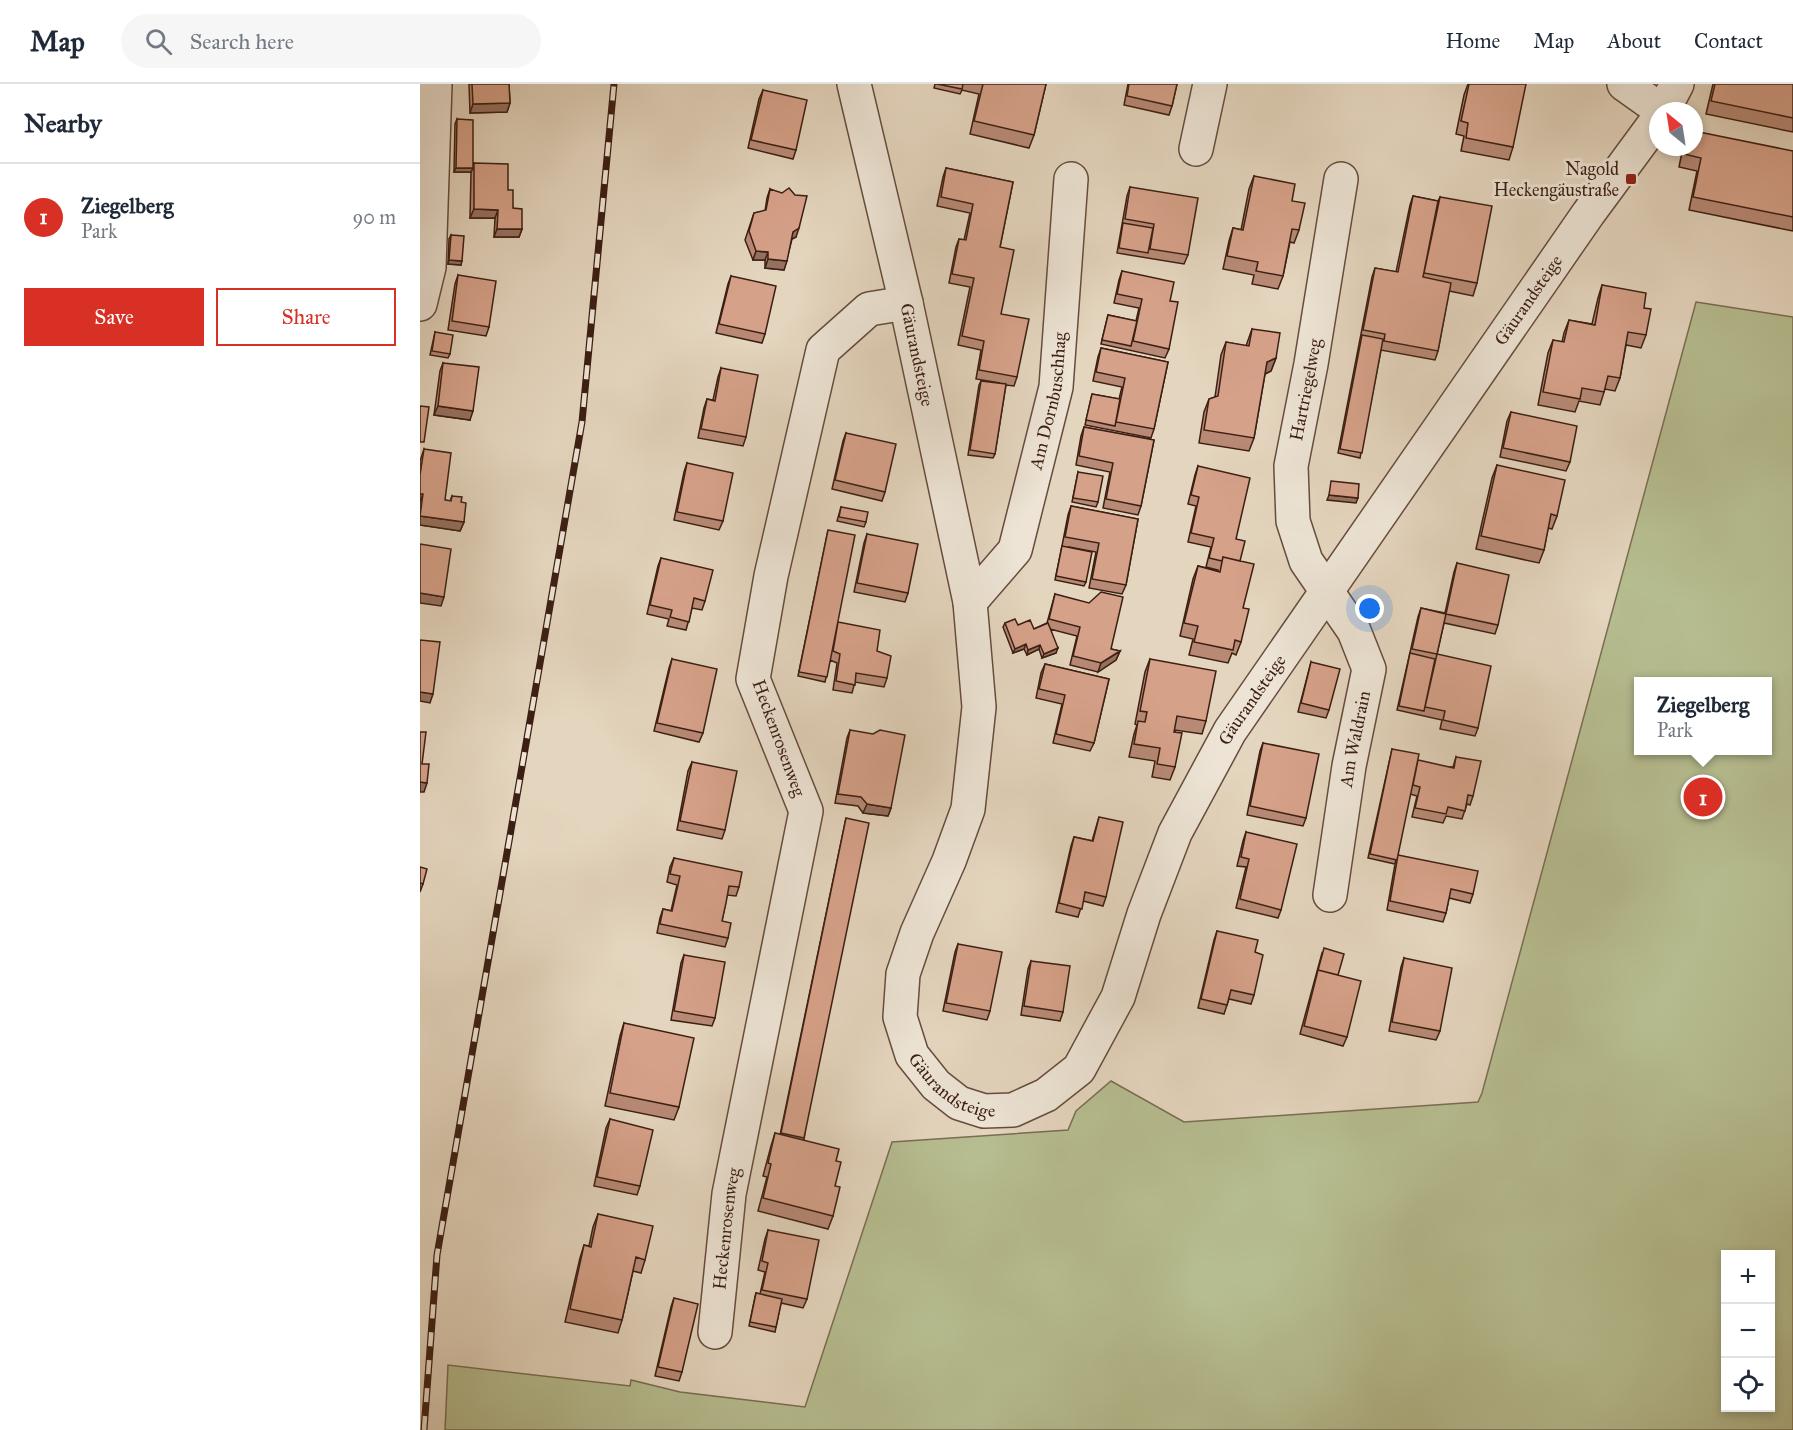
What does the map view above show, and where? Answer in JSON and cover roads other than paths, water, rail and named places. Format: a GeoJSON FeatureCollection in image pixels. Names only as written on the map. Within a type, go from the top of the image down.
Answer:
{"type":"FeatureCollection","features":[{"type":"Feature","properties":{"kind":"street"},"geometry":{"type":"LineString","coordinates":[[420,304],[429,267],[435,84]]}},
{"type":"Feature","properties":{"kind":"street","name":"Gäurandsteige"},"geometry":{"type":"LineString","coordinates":[[854,84],[906,303],[970,602],[979,707],[968,809],[950,861],[917,933],[903,974],[900,1017],[912,1055],[936,1085],[959,1103],[984,1111],[1013,1110],[1046,1095],[1079,1069],[1119,997],[1144,914],[1175,833],[1230,731],[1328,594],[1500,340],[1649,132]]}},
{"type":"Feature","properties":{"kind":"street"},"geometry":{"type":"LineString","coordinates":[[1196,149],[1210,84]]}},
{"type":"Feature","properties":{"kind":"street"},"geometry":{"type":"LineString","coordinates":[[1624,84],[1649,102]]}},
{"type":"Feature","properties":{"kind":"street"},"geometry":{"type":"LineString","coordinates":[[1667,102],[1677,84]]}},
{"type":"Feature","properties":{"kind":"street","name":"Am Dornbuschhag"},"geometry":{"type":"LineString","coordinates":[[970,602],[1015,550],[1056,387],[1071,179]]}},
{"type":"Feature","properties":{"kind":"street","name":"Hartriegelweg"},"geometry":{"type":"LineString","coordinates":[[1328,594],[1306,561],[1293,521],[1291,466],[1311,364],[1341,179]]}},
{"type":"Feature","properties":{"kind":"street","name":"Heckenrosenweg"},"geometry":{"type":"LineString","coordinates":[[715,1332],[729,1194],[806,811],[753,679],[771,576],[823,350],[869,309],[906,303]]}},
{"type":"Feature","properties":{"kind":"street","name":"Am Waldrain"},"geometry":{"type":"LineString","coordinates":[[1328,594],[1354,631],[1369,669],[1349,766],[1330,895]]}},
{"type":"Feature","properties":{"kind":"railway"},"geometry":{"type":"LineString","coordinates":[[424,1430],[437,1255],[582,422],[614,84]]}},
{"type":"Feature","properties":{"kind":"place","name":"Nagold Heckengäustraße"},"geometry":{"type":"Point","coordinates":[1631,179]}},
{"type":"Feature","properties":{"kind":"place","name":"Ziegelberg"},"geometry":{"type":"Point","coordinates":[1703,797]}}]}
